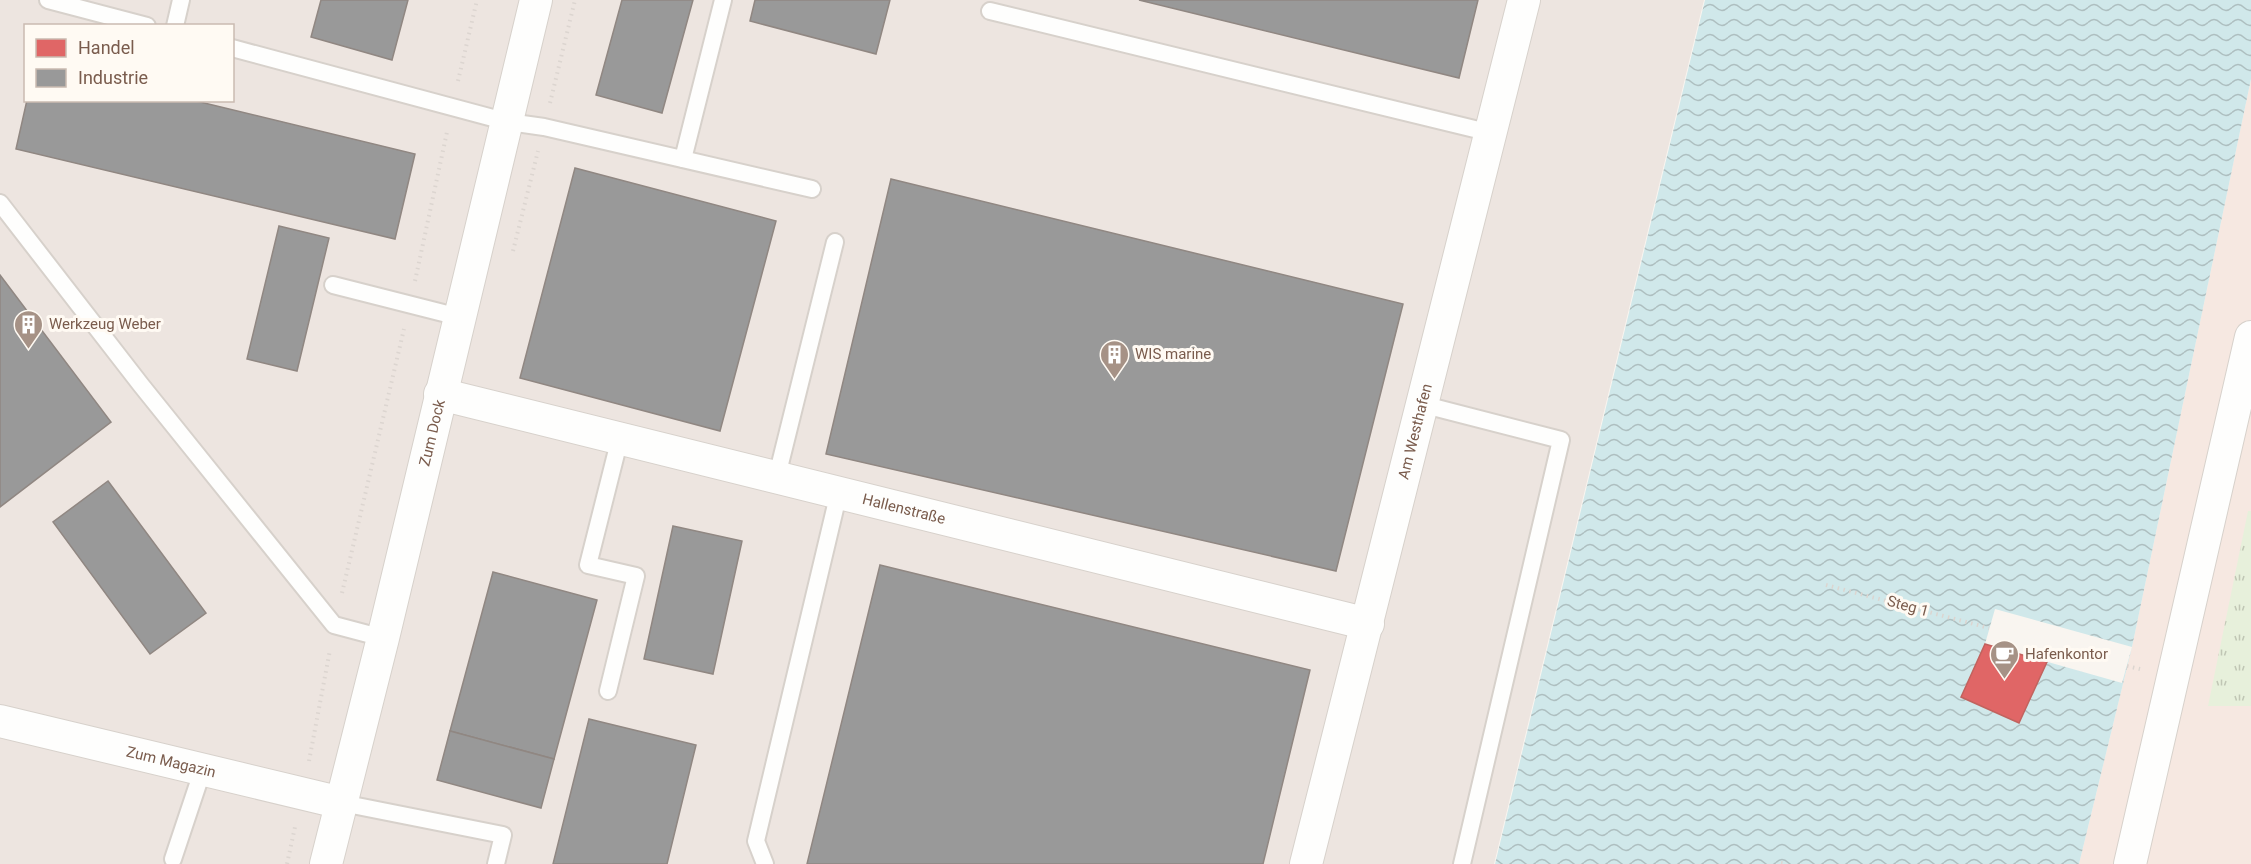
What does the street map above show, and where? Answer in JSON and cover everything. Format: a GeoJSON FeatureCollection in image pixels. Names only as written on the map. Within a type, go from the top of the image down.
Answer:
{"type":"FeatureCollection","features":[{"type":"Feature","properties":{"kind":"street","name":"Zum Dock"},"geometry":{"type":"LineString","coordinates":[[326,864],[383,638],[536,0]]}},
{"type":"Feature","properties":{"kind":"street","name":"Am Westhafen"},"geometry":{"type":"LineString","coordinates":[[1306,864],[1524,0]]}},
{"type":"Feature","properties":{"kind":"street"},"geometry":{"type":"LineString","coordinates":[[2130,864],[2251,337]]}},
{"type":"Feature","properties":{"kind":"street","name":"Hallenstraße"},"geometry":{"type":"LineString","coordinates":[[440,394],[1368,624]]}},
{"type":"Feature","properties":{"kind":"street","name":"Zum Magazin"},"geometry":{"type":"LineString","coordinates":[[0,721],[342,803]]}},
{"type":"Feature","properties":{"kind":"lane"},"geometry":{"type":"LineString","coordinates":[[48,0],[139,24]]}},
{"type":"Feature","properties":{"kind":"lane"},"geometry":{"type":"LineString","coordinates":[[176,24],[182,0]]}},
{"type":"Feature","properties":{"kind":"lane"},"geometry":{"type":"LineString","coordinates":[[683,159],[723,0]]}},
{"type":"Feature","properties":{"kind":"lane"},"geometry":{"type":"LineString","coordinates":[[990,11],[1491,133]]}},
{"type":"Feature","properties":{"kind":"lane"},"geometry":{"type":"LineString","coordinates":[[234,49],[508,122],[544,127],[812,189]]}},
{"type":"Feature","properties":{"kind":"lane"},"geometry":{"type":"LineString","coordinates":[[0,203],[141,385],[334,625],[383,638]]}},
{"type":"Feature","properties":{"kind":"lane"},"geometry":{"type":"LineString","coordinates":[[777,476],[835,242]]}},
{"type":"Feature","properties":{"kind":"lane"},"geometry":{"type":"LineString","coordinates":[[333,285],[459,317]]}},
{"type":"Feature","properties":{"kind":"lane"},"geometry":{"type":"LineString","coordinates":[[1421,404],[1561,440],[1462,864]]}},
{"type":"Feature","properties":{"kind":"lane"},"geometry":{"type":"LineString","coordinates":[[608,691],[636,576],[588,565],[620,438]]}},
{"type":"Feature","properties":{"kind":"lane"},"geometry":{"type":"LineString","coordinates":[[765,864],[756,841],[839,492]]}},
{"type":"Feature","properties":{"kind":"lane"},"geometry":{"type":"LineString","coordinates":[[173,859],[202,769]]}},
{"type":"Feature","properties":{"kind":"lane"},"geometry":{"type":"LineString","coordinates":[[342,803],[503,835],[496,864]]}},
{"type":"Feature","properties":{"kind":"path"},"geometry":{"type":"LineString","coordinates":[[287,864],[303,793],[334,625],[410,304],[477,0]]}},
{"type":"Feature","properties":{"kind":"path","name":"Steg 1"},"geometry":{"type":"LineString","coordinates":[[1826,585],[1989,628]]}},
{"type":"Feature","properties":{"kind":"shaded area"},"geometry":{"type":"Polygon","coordinates":[[[0,0],[1704,0],[1494,864],[0,864],[0,0]]]}},
{"type":"Feature","properties":{"kind":"shaded area"},"geometry":{"type":"Polygon","coordinates":[[[2251,79],[2251,864],[2079,864],[2132,647],[2251,79]]]}},
{"type":"Feature","properties":{"kind":"green space"},"geometry":{"type":"Polygon","coordinates":[[[2248,511],[2251,511],[2251,706],[2208,706],[2248,511]]]}},
{"type":"Feature","properties":{"kind":"water"},"geometry":{"type":"Polygon","coordinates":[[[1705,0],[2251,0],[2251,79],[2132,647],[2079,864],[1495,864],[1705,0]]]}},
{"type":"Feature","properties":{"kind":"pier"},"geometry":{"type":"Polygon","coordinates":[[[1995,609],[2132,647],[2122,683],[1985,644],[1995,609]]]}},
{"type":"Feature","properties":{"kind":"building: Handel","name":"Hafenkontor"},"geometry":{"type":"Polygon","coordinates":[[[1985,644],[2047,662],[2019,723],[1961,697],[1985,644]]]}},
{"type":"Feature","properties":{"kind":"building: Industrie"},"geometry":{"type":"Polygon","coordinates":[[[321,0],[408,0],[392,60],[311,37],[321,0]]]}},
{"type":"Feature","properties":{"kind":"building: Industrie"},"geometry":{"type":"Polygon","coordinates":[[[622,0],[693,0],[662,113],[596,95],[622,0]]]}},
{"type":"Feature","properties":{"kind":"building: Industrie"},"geometry":{"type":"Polygon","coordinates":[[[755,0],[890,0],[876,54],[750,21],[755,0]]]}},
{"type":"Feature","properties":{"kind":"building: Industrie"},"geometry":{"type":"Polygon","coordinates":[[[1139,0],[1478,0],[1459,78],[1139,0]]]}},
{"type":"Feature","properties":{"kind":"building: Industrie"},"geometry":{"type":"Polygon","coordinates":[[[27,102],[200,102],[415,154],[395,239],[16,149],[27,102]]]}},
{"type":"Feature","properties":{"kind":"building: Industrie"},"geometry":{"type":"Polygon","coordinates":[[[575,168],[776,221],[720,431],[520,378],[575,168]]]}},
{"type":"Feature","properties":{"kind":"building: Industrie","name":"WIS marine"},"geometry":{"type":"Polygon","coordinates":[[[891,179],[1403,304],[1336,571],[826,454],[891,179]]]}},
{"type":"Feature","properties":{"kind":"building: Industrie"},"geometry":{"type":"Polygon","coordinates":[[[279,226],[329,238],[297,371],[247,359],[279,226]]]}},
{"type":"Feature","properties":{"kind":"building: Industrie","name":"Werkzeug Weber"},"geometry":{"type":"Polygon","coordinates":[[[0,275],[111,422],[0,507],[0,275]]]}},
{"type":"Feature","properties":{"kind":"building: Industrie"},"geometry":{"type":"Polygon","coordinates":[[[108,481],[206,613],[150,654],[53,522],[108,481]]]}},
{"type":"Feature","properties":{"kind":"building: Industrie"},"geometry":{"type":"Polygon","coordinates":[[[673,526],[742,541],[713,674],[644,659],[673,526]]]}},
{"type":"Feature","properties":{"kind":"building: Industrie"},"geometry":{"type":"Polygon","coordinates":[[[880,565],[1310,670],[1263,864],[807,864],[880,565]]]}},
{"type":"Feature","properties":{"kind":"building: Industrie"},"geometry":{"type":"Polygon","coordinates":[[[493,572],[597,600],[554,759],[450,731],[493,572]]]}},
{"type":"Feature","properties":{"kind":"building: Industrie"},"geometry":{"type":"Polygon","coordinates":[[[589,719],[696,745],[667,864],[553,864],[589,719]]]}},
{"type":"Feature","properties":{"kind":"building: Industrie"},"geometry":{"type":"Polygon","coordinates":[[[450,731],[554,759],[541,808],[437,780],[450,731]]]}},
{"type":"Feature","properties":{"kind":"place","name":"Werkzeug Weber"},"geometry":{"type":"Point","coordinates":[28,350]}},
{"type":"Feature","properties":{"kind":"place","name":"WIS marine"},"geometry":{"type":"Point","coordinates":[1114,380]}},
{"type":"Feature","properties":{"kind":"place","name":"Hafenkontor"},"geometry":{"type":"Point","coordinates":[2004,680]}}]}
